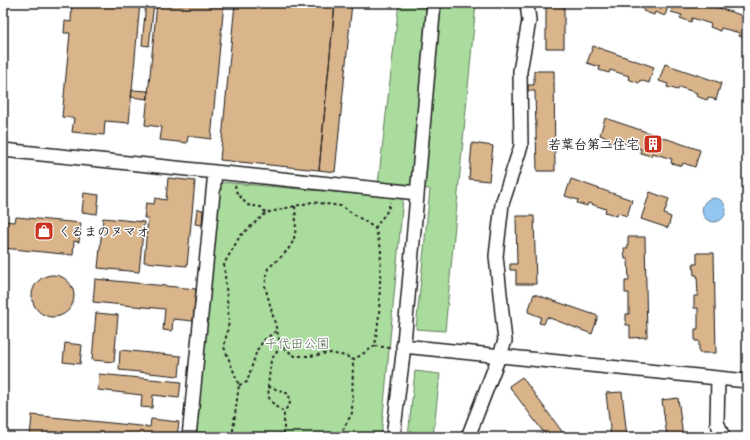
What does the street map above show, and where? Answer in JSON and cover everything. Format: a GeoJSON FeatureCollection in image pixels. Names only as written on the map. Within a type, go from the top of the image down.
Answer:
{"type":"FeatureCollection","features":[{"type":"Feature","properties":{"kind":"street"},"geometry":{"type":"LineString","coordinates":[[393,437],[418,192],[434,3]]}},
{"type":"Feature","properties":{"kind":"street"},"geometry":{"type":"LineString","coordinates":[[468,437],[505,341],[496,256],[502,204],[521,146],[520,71],[529,21],[527,3]]}},
{"type":"Feature","properties":{"kind":"street"},"geometry":{"type":"LineString","coordinates":[[3,150],[418,192]]}},
{"type":"Feature","properties":{"kind":"street"},"geometry":{"type":"LineString","coordinates":[[188,437],[215,172]]}},
{"type":"Feature","properties":{"kind":"street"},"geometry":{"type":"LineString","coordinates":[[403,348],[500,356],[747,381]]}},
{"type":"Feature","properties":{"kind":"street"},"geometry":{"type":"LineString","coordinates":[[718,378],[717,422],[722,437]]}},
{"type":"Feature","properties":{"kind":"path"},"geometry":{"type":"LineString","coordinates":[[231,174],[236,191],[247,205],[261,207],[266,213]]}},
{"type":"Feature","properties":{"kind":"path"},"geometry":{"type":"LineString","coordinates":[[375,228],[388,210],[393,190]]}},
{"type":"Feature","properties":{"kind":"path"},"geometry":{"type":"LineString","coordinates":[[232,437],[239,385],[224,347],[229,322],[224,264],[240,236],[266,213],[312,202],[341,206],[375,228],[381,248],[379,315],[375,346]]}},
{"type":"Feature","properties":{"kind":"path"},"geometry":{"type":"LineString","coordinates":[[295,206],[296,227],[291,244],[286,253],[268,268],[265,286],[281,346],[295,356],[310,356],[330,353],[346,356],[353,360]]}},
{"type":"Feature","properties":{"kind":"path"},"geometry":{"type":"LineString","coordinates":[[239,385],[247,382],[257,350],[264,340],[276,331]]}},
{"type":"Feature","properties":{"kind":"path"},"geometry":{"type":"LineString","coordinates":[[281,346],[271,360],[268,387],[269,398],[275,406],[284,412]]}},
{"type":"Feature","properties":{"kind":"path"},"geometry":{"type":"LineString","coordinates":[[353,360],[375,346],[403,348]]}},
{"type":"Feature","properties":{"kind":"path"},"geometry":{"type":"LineString","coordinates":[[339,437],[352,413],[353,360]]}},
{"type":"Feature","properties":{"kind":"path"},"geometry":{"type":"LineString","coordinates":[[268,387],[289,394],[290,403],[284,412],[284,437]]}},
{"type":"Feature","properties":{"kind":"green space"},"geometry":{"type":"Polygon","coordinates":[[[399,3],[476,3],[445,331],[416,329],[430,189],[378,184],[399,3]]]}},
{"type":"Feature","properties":{"kind":"green space","name":"千代田公園"},"geometry":{"type":"Polygon","coordinates":[[[220,182],[403,198],[381,437],[194,437],[220,182]]]}},
{"type":"Feature","properties":{"kind":"green space"},"geometry":{"type":"Polygon","coordinates":[[[415,371],[440,374],[433,437],[408,437],[415,371]]]}},
{"type":"Feature","properties":{"kind":"water"},"geometry":{"type":"Polygon","coordinates":[[[714,198],[722,202],[726,210],[722,218],[714,222],[706,218],[702,210],[706,202],[714,198]]]}},
{"type":"Feature","properties":{"kind":"building"},"geometry":{"type":"Polygon","coordinates":[[[72,3],[140,3],[129,123],[105,121],[104,135],[72,132],[74,118],[62,117],[70,33],[64,33],[65,21],[71,22],[72,3]]]}},
{"type":"Feature","properties":{"kind":"building"},"geometry":{"type":"Polygon","coordinates":[[[146,3],[154,3],[149,46],[142,45],[146,3]]]}},
{"type":"Feature","properties":{"kind":"building"},"geometry":{"type":"Polygon","coordinates":[[[157,3],[224,3],[211,139],[188,136],[187,143],[160,140],[162,127],[145,125],[157,3]]]}},
{"type":"Feature","properties":{"kind":"building"},"geometry":{"type":"Polygon","coordinates":[[[235,3],[335,3],[319,170],[220,160],[235,3]]]}},
{"type":"Feature","properties":{"kind":"building"},"geometry":{"type":"Polygon","coordinates":[[[335,3],[352,3],[335,172],[319,170],[335,3]]]}},
{"type":"Feature","properties":{"kind":"building"},"geometry":{"type":"Polygon","coordinates":[[[546,3],[564,3],[564,48],[546,48],[546,3]]]}},
{"type":"Feature","properties":{"kind":"building"},"geometry":{"type":"Polygon","coordinates":[[[627,3],[669,3],[665,16],[655,12],[654,15],[643,11],[644,9],[627,3]]]}},
{"type":"Feature","properties":{"kind":"building"},"geometry":{"type":"Polygon","coordinates":[[[674,3],[703,3],[747,17],[747,39],[739,36],[740,33],[721,28],[720,31],[710,27],[711,24],[692,18],[691,22],[680,18],[682,15],[671,12],[674,3]]]}},
{"type":"Feature","properties":{"kind":"building"},"geometry":{"type":"Polygon","coordinates":[[[593,46],[654,67],[649,83],[640,80],[639,83],[628,79],[629,76],[610,70],[609,73],[599,70],[600,67],[587,63],[593,46]]]}},
{"type":"Feature","properties":{"kind":"building"},"geometry":{"type":"Polygon","coordinates":[[[665,64],[721,83],[716,100],[708,97],[707,100],[696,96],[697,93],[679,87],[678,90],[667,87],[668,84],[659,81],[665,64]]]}},
{"type":"Feature","properties":{"kind":"building"},"geometry":{"type":"Polygon","coordinates":[[[534,71],[554,71],[555,171],[537,171],[535,91],[528,91],[528,85],[534,85],[534,71]]]}},
{"type":"Feature","properties":{"kind":"building"},"geometry":{"type":"Polygon","coordinates":[[[132,90],[148,91],[148,99],[131,97],[132,90]]]}},
{"type":"Feature","properties":{"kind":"building","name":"若葉台第二住宅"},"geometry":{"type":"Polygon","coordinates":[[[605,118],[700,150],[695,167],[683,163],[682,166],[671,163],[672,159],[652,153],[651,156],[640,153],[641,149],[620,142],[619,145],[609,142],[610,139],[600,135],[605,118]]]}},
{"type":"Feature","properties":{"kind":"building"},"geometry":{"type":"Polygon","coordinates":[[[472,143],[493,146],[489,181],[469,179],[472,143]]]}},
{"type":"Feature","properties":{"kind":"building"},"geometry":{"type":"Polygon","coordinates":[[[168,178],[195,181],[187,266],[144,262],[148,218],[144,218],[146,203],[154,204],[155,198],[166,200],[168,178]]]}},
{"type":"Feature","properties":{"kind":"building"},"geometry":{"type":"Polygon","coordinates":[[[571,179],[632,200],[627,216],[618,213],[617,216],[605,212],[606,209],[588,203],[587,206],[577,203],[578,200],[565,196],[571,179]]]}},
{"type":"Feature","properties":{"kind":"building"},"geometry":{"type":"Polygon","coordinates":[[[650,192],[669,199],[664,214],[671,217],[668,228],[641,219],[650,192]]]}},
{"type":"Feature","properties":{"kind":"building"},"geometry":{"type":"Polygon","coordinates":[[[84,193],[99,195],[97,214],[82,212],[84,193]]]}},
{"type":"Feature","properties":{"kind":"building"},"geometry":{"type":"Polygon","coordinates":[[[197,209],[203,210],[202,225],[195,224],[197,209]]]}},
{"type":"Feature","properties":{"kind":"building"},"geometry":{"type":"Polygon","coordinates":[[[516,216],[534,216],[536,284],[516,284],[516,270],[510,270],[510,264],[517,264],[516,216]]]}},
{"type":"Feature","properties":{"kind":"building"},"geometry":{"type":"Polygon","coordinates":[[[16,217],[81,223],[79,242],[74,241],[73,255],[3,248],[3,221],[15,222],[16,217]]]}},
{"type":"Feature","properties":{"kind":"building"},"geometry":{"type":"Polygon","coordinates":[[[103,218],[144,222],[139,272],[98,268],[103,218]]]}},
{"type":"Feature","properties":{"kind":"building"},"geometry":{"type":"Polygon","coordinates":[[[628,237],[645,237],[647,337],[630,338],[630,325],[626,325],[626,314],[629,314],[629,293],[625,293],[625,281],[629,281],[628,259],[625,259],[624,248],[628,248],[628,237]]]}},
{"type":"Feature","properties":{"kind":"building"},"geometry":{"type":"Polygon","coordinates":[[[697,253],[714,253],[716,353],[699,353],[699,341],[695,341],[695,329],[698,329],[698,308],[694,308],[694,296],[698,296],[697,275],[694,275],[693,264],[697,264],[697,253]]]}},
{"type":"Feature","properties":{"kind":"building"},"geometry":{"type":"Polygon","coordinates":[[[53,275],[68,281],[74,296],[68,311],[53,317],[38,311],[32,296],[38,281],[53,275]]]}},
{"type":"Feature","properties":{"kind":"building"},"geometry":{"type":"Polygon","coordinates":[[[95,279],[196,289],[193,321],[173,319],[172,331],[163,330],[165,309],[93,302],[95,279]]]}},
{"type":"Feature","properties":{"kind":"building"},"geometry":{"type":"Polygon","coordinates":[[[534,294],[598,316],[592,334],[547,317],[544,324],[539,323],[541,317],[528,312],[534,294]]]}},
{"type":"Feature","properties":{"kind":"building"},"geometry":{"type":"Polygon","coordinates":[[[96,313],[118,315],[114,362],[92,360],[96,313]]]}},
{"type":"Feature","properties":{"kind":"building"},"geometry":{"type":"Polygon","coordinates":[[[65,343],[82,345],[80,364],[63,362],[65,343]]]}},
{"type":"Feature","properties":{"kind":"building"},"geometry":{"type":"Polygon","coordinates":[[[120,350],[181,356],[179,376],[119,370],[120,350]]]}},
{"type":"Feature","properties":{"kind":"building"},"geometry":{"type":"Polygon","coordinates":[[[99,374],[181,382],[179,398],[153,395],[152,408],[141,407],[142,395],[98,390],[99,374]]]}},
{"type":"Feature","properties":{"kind":"building"},"geometry":{"type":"Polygon","coordinates":[[[522,377],[566,437],[547,437],[509,386],[522,377]]]}},
{"type":"Feature","properties":{"kind":"building"},"geometry":{"type":"Polygon","coordinates":[[[622,392],[627,437],[611,437],[606,393],[622,392]]]}},
{"type":"Feature","properties":{"kind":"building"},"geometry":{"type":"Polygon","coordinates":[[[678,398],[683,437],[667,437],[662,400],[678,398]]]}},
{"type":"Feature","properties":{"kind":"building"},"geometry":{"type":"Polygon","coordinates":[[[32,415],[150,427],[151,419],[179,422],[177,437],[30,437],[32,415]]]}},
{"type":"Feature","properties":{"kind":"place","name":"若葉台第二住宅"},"geometry":{"type":"Point","coordinates":[653,144]}},
{"type":"Feature","properties":{"kind":"place","name":"くるまのヌマオ"},"geometry":{"type":"Point","coordinates":[44,231]}}]}
